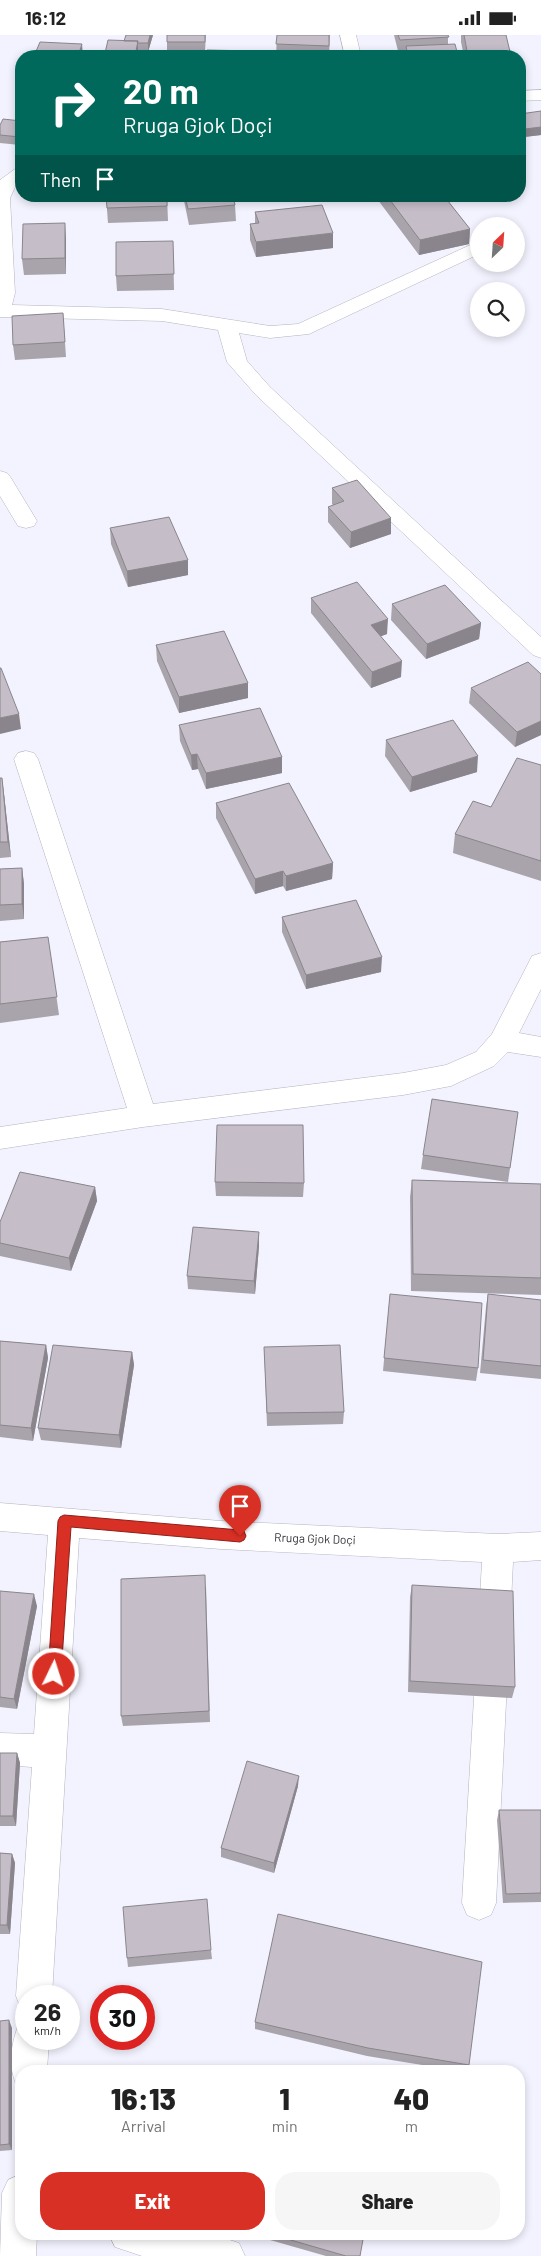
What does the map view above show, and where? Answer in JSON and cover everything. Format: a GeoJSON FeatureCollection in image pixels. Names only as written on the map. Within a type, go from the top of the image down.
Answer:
{"type":"FeatureCollection","features":[{"type":"Feature","properties":{"kind":"street"},"geometry":{"type":"LineString","coordinates":[[348,35],[352,50]]}},
{"type":"Feature","properties":{"kind":"street"},"geometry":{"type":"LineString","coordinates":[[526,96],[541,95]]}},
{"type":"Feature","properties":{"kind":"street"},"geometry":{"type":"LineString","coordinates":[[15,178],[8,183],[1,197],[5,293],[0,311],[162,315],[227,327],[270,332],[302,330],[470,251]]}},
{"type":"Feature","properties":{"kind":"street"},"geometry":{"type":"LineString","coordinates":[[227,327],[237,362],[263,391],[541,649]]}},
{"type":"Feature","properties":{"kind":"street"},"geometry":{"type":"LineString","coordinates":[[0,478],[26,521]]}},
{"type":"Feature","properties":{"kind":"street"},"geometry":{"type":"LineString","coordinates":[[26,759],[142,1116]]}},
{"type":"Feature","properties":{"kind":"street"},"geometry":{"type":"LineString","coordinates":[[0,1138],[142,1116],[403,1084],[451,1075],[485,1059],[502,1041],[541,963]]}},
{"type":"Feature","properties":{"kind":"street"},"geometry":{"type":"LineString","coordinates":[[502,1041],[541,1047]]}},
{"type":"Feature","properties":{"kind":"street","name":"Rruga Gjok Doçi"},"geometry":{"type":"LineString","coordinates":[[0,1517],[221,1535],[498,1548],[541,1546]]}},
{"type":"Feature","properties":{"kind":"street"},"geometry":{"type":"LineString","coordinates":[[35,1985],[64,1521]]}},
{"type":"Feature","properties":{"kind":"street"},"geometry":{"type":"LineString","coordinates":[[479,1903],[498,1548]]}},
{"type":"Feature","properties":{"kind":"street"},"geometry":{"type":"LineString","coordinates":[[0,1749],[49,1751]]}},
{"type":"Feature","properties":{"kind":"street"},"geometry":{"type":"LineString","coordinates":[[29,2065],[30,2050]]}},
{"type":"Feature","properties":{"kind":"street"},"geometry":{"type":"LineString","coordinates":[[17,2256],[18,2240]]}},
{"type":"Feature","properties":{"kind":"street"},"geometry":{"type":"LineString","coordinates":[[155,2240],[226,2256]]}},
{"type":"Feature","properties":{"kind":"building"},"geometry":{"type":"Polygon","coordinates":[[[126,35],[150,35],[148,43],[137,43],[138,41],[124,41],[126,35]]]}},
{"type":"Feature","properties":{"kind":"building"},"geometry":{"type":"Polygon","coordinates":[[[167,35],[205,35],[205,42],[167,42],[167,35]]]}},
{"type":"Feature","properties":{"kind":"building"},"geometry":{"type":"Polygon","coordinates":[[[277,35],[329,35],[329,46],[276,44],[277,35]]]}},
{"type":"Feature","properties":{"kind":"building"},"geometry":{"type":"Polygon","coordinates":[[[398,35],[448,35],[449,37],[400,40],[398,35]]]}},
{"type":"Feature","properties":{"kind":"building"},"geometry":{"type":"Polygon","coordinates":[[[464,35],[506,35],[510,50],[467,50],[464,35]]]}},
{"type":"Feature","properties":{"kind":"building"},"geometry":{"type":"Polygon","coordinates":[[[108,40],[138,41],[136,50],[106,50],[108,40]]]}},
{"type":"Feature","properties":{"kind":"building"},"geometry":{"type":"Polygon","coordinates":[[[40,42],[82,44],[80,50],[37,50],[40,42]]]}},
{"type":"Feature","properties":{"kind":"building"},"geometry":{"type":"Polygon","coordinates":[[[455,44],[456,50],[407,50],[406,46],[455,44]]]}},
{"type":"Feature","properties":{"kind":"building"},"geometry":{"type":"Polygon","coordinates":[[[541,111],[541,127],[526,129],[526,113],[541,111]]]}},
{"type":"Feature","properties":{"kind":"building"},"geometry":{"type":"Polygon","coordinates":[[[3,119],[15,120],[15,136],[0,135],[0,125],[3,119]]]}},
{"type":"Feature","properties":{"kind":"building"},"geometry":{"type":"Polygon","coordinates":[[[106,202],[167,202],[167,206],[107,208],[106,202]]]}},
{"type":"Feature","properties":{"kind":"building"},"geometry":{"type":"Polygon","coordinates":[[[186,202],[234,202],[235,205],[188,209],[186,202]]]}},
{"type":"Feature","properties":{"kind":"building"},"geometry":{"type":"Polygon","coordinates":[[[392,202],[449,202],[470,229],[420,240],[392,202]]]}},
{"type":"Feature","properties":{"kind":"building"},"geometry":{"type":"Polygon","coordinates":[[[322,205],[333,233],[256,242],[250,224],[259,223],[255,212],[322,205]]]}},
{"type":"Feature","properties":{"kind":"building"},"geometry":{"type":"Polygon","coordinates":[[[65,223],[65,258],[22,259],[23,224],[65,223]]]}},
{"type":"Feature","properties":{"kind":"building"},"geometry":{"type":"Polygon","coordinates":[[[173,241],[174,274],[116,276],[116,242],[173,241]]]}},
{"type":"Feature","properties":{"kind":"building"},"geometry":{"type":"Polygon","coordinates":[[[63,313],[65,342],[13,345],[12,316],[63,313]]]}},
{"type":"Feature","properties":{"kind":"building"},"geometry":{"type":"Polygon","coordinates":[[[357,480],[391,518],[351,532],[328,507],[344,501],[332,488],[357,480]]]}},
{"type":"Feature","properties":{"kind":"building"},"geometry":{"type":"Polygon","coordinates":[[[169,517],[188,560],[127,571],[110,528],[169,517]]]}},
{"type":"Feature","properties":{"kind":"building"},"geometry":{"type":"Polygon","coordinates":[[[357,582],[388,619],[371,625],[402,661],[372,672],[311,598],[357,582]]]}},
{"type":"Feature","properties":{"kind":"building"},"geometry":{"type":"Polygon","coordinates":[[[445,585],[481,623],[427,644],[392,604],[445,585]]]}},
{"type":"Feature","properties":{"kind":"building"},"geometry":{"type":"Polygon","coordinates":[[[224,631],[248,683],[179,697],[156,645],[224,631]]]}},
{"type":"Feature","properties":{"kind":"building"},"geometry":{"type":"Polygon","coordinates":[[[528,662],[541,674],[541,721],[517,732],[471,688],[528,662]]]}},
{"type":"Feature","properties":{"kind":"building"},"geometry":{"type":"Polygon","coordinates":[[[0,668],[19,714],[0,718],[0,668]]]}},
{"type":"Feature","properties":{"kind":"building"},"geometry":{"type":"Polygon","coordinates":[[[260,708],[282,757],[206,773],[197,754],[191,755],[179,725],[260,708]]]}},
{"type":"Feature","properties":{"kind":"building"},"geometry":{"type":"Polygon","coordinates":[[[453,720],[478,756],[412,777],[386,740],[453,720]]]}},
{"type":"Feature","properties":{"kind":"building"},"geometry":{"type":"Polygon","coordinates":[[[517,758],[541,765],[541,861],[455,834],[473,801],[491,807],[517,758]]]}},
{"type":"Feature","properties":{"kind":"building"},"geometry":{"type":"Polygon","coordinates":[[[0,778],[2,778],[8,842],[0,842],[0,778]]]}},
{"type":"Feature","properties":{"kind":"building"},"geometry":{"type":"Polygon","coordinates":[[[289,783],[333,863],[286,876],[283,871],[255,879],[216,803],[289,783]]]}},
{"type":"Feature","properties":{"kind":"building"},"geometry":{"type":"Polygon","coordinates":[[[22,868],[22,904],[0,905],[0,869],[22,868]]]}},
{"type":"Feature","properties":{"kind":"building"},"geometry":{"type":"Polygon","coordinates":[[[356,900],[382,957],[306,975],[282,917],[356,900]]]}},
{"type":"Feature","properties":{"kind":"building"},"geometry":{"type":"Polygon","coordinates":[[[48,937],[57,997],[0,1004],[0,942],[48,937]]]}},
{"type":"Feature","properties":{"kind":"building"},"geometry":{"type":"Polygon","coordinates":[[[432,1099],[518,1112],[510,1168],[423,1155],[432,1099]]]}},
{"type":"Feature","properties":{"kind":"building"},"geometry":{"type":"Polygon","coordinates":[[[217,1125],[303,1125],[304,1183],[215,1182],[217,1125]]]}},
{"type":"Feature","properties":{"kind":"building"},"geometry":{"type":"Polygon","coordinates":[[[20,1172],[95,1187],[69,1258],[0,1243],[0,1222],[20,1172]]]}},
{"type":"Feature","properties":{"kind":"building"},"geometry":{"type":"Polygon","coordinates":[[[412,1180],[541,1184],[541,1278],[413,1274],[412,1180]]]}},
{"type":"Feature","properties":{"kind":"building"},"geometry":{"type":"Polygon","coordinates":[[[193,1227],[259,1232],[254,1281],[187,1276],[193,1227]]]}},
{"type":"Feature","properties":{"kind":"building"},"geometry":{"type":"Polygon","coordinates":[[[390,1294],[482,1303],[478,1368],[384,1358],[390,1294]]]}},
{"type":"Feature","properties":{"kind":"building"},"geometry":{"type":"Polygon","coordinates":[[[488,1294],[541,1300],[541,1366],[483,1360],[488,1294]]]}},
{"type":"Feature","properties":{"kind":"building"},"geometry":{"type":"Polygon","coordinates":[[[0,1341],[46,1345],[31,1428],[0,1425],[0,1341]]]}},
{"type":"Feature","properties":{"kind":"building"},"geometry":{"type":"Polygon","coordinates":[[[53,1345],[132,1352],[119,1435],[38,1428],[53,1345]]]}},
{"type":"Feature","properties":{"kind":"building"},"geometry":{"type":"Polygon","coordinates":[[[340,1345],[344,1412],[267,1413],[264,1347],[340,1345]]]}},
{"type":"Feature","properties":{"kind":"building"},"geometry":{"type":"Polygon","coordinates":[[[205,1575],[209,1711],[121,1716],[121,1579],[205,1575]]]}},
{"type":"Feature","properties":{"kind":"building"},"geometry":{"type":"Polygon","coordinates":[[[412,1585],[513,1591],[515,1687],[410,1681],[412,1585]]]}},
{"type":"Feature","properties":{"kind":"building"},"geometry":{"type":"Polygon","coordinates":[[[0,1591],[34,1594],[14,1699],[0,1697],[0,1591]]]}},
{"type":"Feature","properties":{"kind":"building"},"geometry":{"type":"Polygon","coordinates":[[[0,1753],[17,1753],[13,1816],[0,1816],[0,1753]]]}},
{"type":"Feature","properties":{"kind":"building"},"geometry":{"type":"Polygon","coordinates":[[[247,1761],[299,1776],[274,1863],[221,1848],[247,1761]]]}},
{"type":"Feature","properties":{"kind":"building"},"geometry":{"type":"Polygon","coordinates":[[[499,1810],[541,1810],[541,1893],[506,1894],[499,1810]]]}},
{"type":"Feature","properties":{"kind":"building"},"geometry":{"type":"Polygon","coordinates":[[[0,1853],[12,1854],[7,1925],[0,1925],[0,1853]]]}},
{"type":"Feature","properties":{"kind":"building"},"geometry":{"type":"Polygon","coordinates":[[[207,1899],[211,1950],[127,1958],[123,1907],[207,1899]]]}},
{"type":"Feature","properties":{"kind":"building"},"geometry":{"type":"Polygon","coordinates":[[[278,1914],[482,1962],[469,2065],[368,2048],[255,2022],[278,1914]]]}},
{"type":"Feature","properties":{"kind":"building"},"geometry":{"type":"Polygon","coordinates":[[[9,2020],[9,2144],[0,2145],[0,2021],[9,2020]]]}},
{"type":"Feature","properties":{"kind":"building"},"geometry":{"type":"Polygon","coordinates":[[[291,2240],[363,2240],[360,2256],[346,2256],[291,2240]]]}},
{"type":"Feature","properties":{"kind":"route"},"geometry":{"type":"LineString","coordinates":[[54,1674],[64,1521],[240,1536]]}}]}
